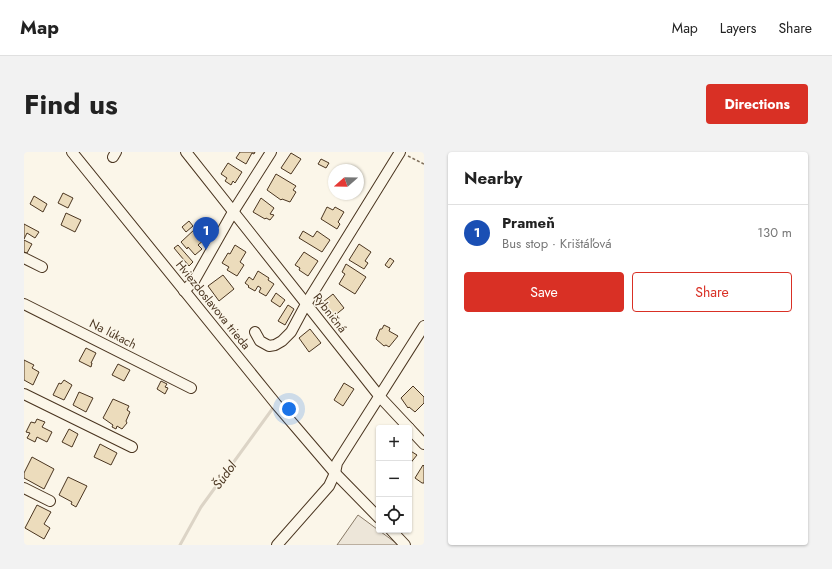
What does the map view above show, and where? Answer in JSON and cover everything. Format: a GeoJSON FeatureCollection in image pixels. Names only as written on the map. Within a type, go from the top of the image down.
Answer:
{"type":"FeatureCollection","features":[{"type":"Feature","properties":{"kind":"street","name":"Hviezdoslavova trieda"},"geometry":{"type":"LineString","coordinates":[[72,152],[276,404],[335,473],[376,515]]}},
{"type":"Feature","properties":{"kind":"street","name":"Rybničná"},"geometry":{"type":"LineString","coordinates":[[186,152],[380,397],[406,425]]}},
{"type":"Feature","properties":{"kind":"street"},"geometry":{"type":"LineString","coordinates":[[184,291],[194,282],[234,212],[271,152]]}},
{"type":"Feature","properties":{"kind":"street"},"geometry":{"type":"LineString","coordinates":[[255,332],[260,341],[268,346],[275,345],[282,341],[291,332],[306,304],[403,153]]}},
{"type":"Feature","properties":{"kind":"street"},"geometry":{"type":"LineString","coordinates":[[24,258],[42,267]]}},
{"type":"Feature","properties":{"kind":"street","name":"Na lúkach"},"geometry":{"type":"LineString","coordinates":[[24,304],[191,388]]}},
{"type":"Feature","properties":{"kind":"street"},"geometry":{"type":"LineString","coordinates":[[277,545],[329,486],[335,473],[337,463],[424,326]]}},
{"type":"Feature","properties":{"kind":"street"},"geometry":{"type":"LineString","coordinates":[[24,394],[132,447]]}},
{"type":"Feature","properties":{"kind":"street","name":"Rybničná"},"geometry":{"type":"LineString","coordinates":[[412,431],[424,444]]}},
{"type":"Feature","properties":{"kind":"street"},"geometry":{"type":"LineString","coordinates":[[24,488],[50,501]]}},
{"type":"Feature","properties":{"kind":"street"},"geometry":{"type":"LineString","coordinates":[[394,533],[406,545]]}},
{"type":"Feature","properties":{"kind":"path"},"geometry":{"type":"LineString","coordinates":[[403,153],[424,164]]}},
{"type":"Feature","properties":{"kind":"shaded area"},"geometry":{"type":"Polygon","coordinates":[[[358,515],[376,528],[376,533],[382,533],[398,545],[337,545],[358,515]]]}},
{"type":"Feature","properties":{"kind":"building"},"geometry":{"type":"Polygon","coordinates":[[[240,152],[255,152],[254,154],[252,153],[246,164],[236,158],[240,152]]]}},
{"type":"Feature","properties":{"kind":"building"},"geometry":{"type":"Polygon","coordinates":[[[291,153],[301,159],[291,174],[281,168],[291,153]]]}},
{"type":"Feature","properties":{"kind":"building"},"geometry":{"type":"Polygon","coordinates":[[[321,159],[329,163],[326,168],[318,164],[321,159]]]}},
{"type":"Feature","properties":{"kind":"building"},"geometry":{"type":"Polygon","coordinates":[[[228,163],[242,172],[235,183],[233,181],[231,185],[225,181],[227,178],[221,174],[228,163]]]}},
{"type":"Feature","properties":{"kind":"building"},"geometry":{"type":"Polygon","coordinates":[[[276,174],[296,186],[293,190],[296,192],[290,202],[281,200],[267,190],[276,174]]]}},
{"type":"Feature","properties":{"kind":"building"},"geometry":{"type":"Polygon","coordinates":[[[63,193],[73,198],[68,208],[58,203],[63,193]]]}},
{"type":"Feature","properties":{"kind":"building"},"geometry":{"type":"Polygon","coordinates":[[[34,196],[47,204],[43,212],[30,204],[34,196]]]}},
{"type":"Feature","properties":{"kind":"building"},"geometry":{"type":"Polygon","coordinates":[[[261,198],[274,208],[270,214],[274,215],[270,220],[265,219],[253,212],[261,198]]]}},
{"type":"Feature","properties":{"kind":"building"},"geometry":{"type":"Polygon","coordinates":[[[327,207],[333,210],[335,207],[344,212],[338,222],[340,224],[337,229],[321,219],[327,207]]]}},
{"type":"Feature","properties":{"kind":"building"},"geometry":{"type":"Polygon","coordinates":[[[66,213],[81,220],[75,232],[61,225],[66,213]]]}},
{"type":"Feature","properties":{"kind":"building"},"geometry":{"type":"Polygon","coordinates":[[[189,221],[193,226],[186,232],[182,227],[189,221]]]}},
{"type":"Feature","properties":{"kind":"building"},"geometry":{"type":"Polygon","coordinates":[[[24,224],[39,232],[35,238],[27,233],[24,239],[24,224]]]}},
{"type":"Feature","properties":{"kind":"building"},"geometry":{"type":"Polygon","coordinates":[[[195,229],[205,239],[198,245],[202,249],[195,255],[181,242],[195,229]]]}},
{"type":"Feature","properties":{"kind":"building"},"geometry":{"type":"Polygon","coordinates":[[[303,231],[313,237],[317,231],[330,240],[322,252],[299,238],[303,231]]]}},
{"type":"Feature","properties":{"kind":"building"},"geometry":{"type":"Polygon","coordinates":[[[24,240],[32,244],[27,253],[24,252],[24,240]]]}},
{"type":"Feature","properties":{"kind":"building"},"geometry":{"type":"Polygon","coordinates":[[[359,244],[371,252],[365,261],[368,263],[364,269],[349,260],[359,244]]]}},
{"type":"Feature","properties":{"kind":"building"},"geometry":{"type":"Polygon","coordinates":[[[178,245],[193,262],[189,266],[174,248],[178,245]]]}},
{"type":"Feature","properties":{"kind":"building"},"geometry":{"type":"Polygon","coordinates":[[[235,245],[246,252],[240,262],[244,265],[237,276],[227,270],[229,267],[222,263],[228,253],[230,254],[235,245]]]}},
{"type":"Feature","properties":{"kind":"building"},"geometry":{"type":"Polygon","coordinates":[[[304,252],[318,261],[308,276],[299,270],[300,268],[295,265],[304,252]]]}},
{"type":"Feature","properties":{"kind":"building"},"geometry":{"type":"Polygon","coordinates":[[[390,258],[394,261],[389,268],[385,265],[390,258]]]}},
{"type":"Feature","properties":{"kind":"building"},"geometry":{"type":"Polygon","coordinates":[[[346,264],[366,277],[355,294],[339,284],[345,274],[342,272],[346,264]]]}},
{"type":"Feature","properties":{"kind":"building"},"geometry":{"type":"Polygon","coordinates":[[[258,271],[269,278],[268,280],[274,284],[266,296],[259,292],[261,288],[258,286],[255,291],[248,287],[249,286],[245,283],[249,277],[253,280],[258,271]]]}},
{"type":"Feature","properties":{"kind":"building"},"geometry":{"type":"Polygon","coordinates":[[[223,275],[234,289],[219,301],[208,286],[223,275]]]}},
{"type":"Feature","properties":{"kind":"building"},"geometry":{"type":"Polygon","coordinates":[[[276,293],[285,300],[280,307],[271,301],[276,293]]]}},
{"type":"Feature","properties":{"kind":"building"},"geometry":{"type":"Polygon","coordinates":[[[333,294],[344,308],[334,316],[323,302],[333,294]]]}},
{"type":"Feature","properties":{"kind":"building"},"geometry":{"type":"Polygon","coordinates":[[[288,305],[294,309],[285,325],[278,321],[288,305]]]}},
{"type":"Feature","properties":{"kind":"building"},"geometry":{"type":"Polygon","coordinates":[[[384,325],[390,328],[389,331],[398,336],[389,347],[386,345],[384,346],[376,339],[380,329],[382,329],[384,325]]]}},
{"type":"Feature","properties":{"kind":"building"},"geometry":{"type":"Polygon","coordinates":[[[310,329],[321,343],[309,352],[299,338],[310,329]]]}},
{"type":"Feature","properties":{"kind":"building"},"geometry":{"type":"Polygon","coordinates":[[[86,348],[96,353],[91,363],[91,367],[79,361],[86,348]]]}},
{"type":"Feature","properties":{"kind":"building"},"geometry":{"type":"Polygon","coordinates":[[[24,360],[34,365],[32,368],[39,372],[33,385],[24,380],[24,360]]]}},
{"type":"Feature","properties":{"kind":"building"},"geometry":{"type":"Polygon","coordinates":[[[118,364],[130,370],[124,381],[112,375],[118,364]]]}},
{"type":"Feature","properties":{"kind":"building"},"geometry":{"type":"Polygon","coordinates":[[[64,380],[72,385],[64,400],[53,395],[59,383],[61,384],[64,380]]]}},
{"type":"Feature","properties":{"kind":"building"},"geometry":{"type":"Polygon","coordinates":[[[161,381],[167,384],[165,387],[168,388],[165,394],[157,389],[161,381]]]}},
{"type":"Feature","properties":{"kind":"building"},"geometry":{"type":"Polygon","coordinates":[[[344,383],[354,389],[343,406],[334,400],[344,383]]]}},
{"type":"Feature","properties":{"kind":"building"},"geometry":{"type":"Polygon","coordinates":[[[413,386],[424,397],[424,403],[415,412],[409,407],[408,408],[401,398],[413,386]]]}},
{"type":"Feature","properties":{"kind":"building"},"geometry":{"type":"Polygon","coordinates":[[[79,392],[93,398],[86,412],[73,405],[79,392]]]}},
{"type":"Feature","properties":{"kind":"building"},"geometry":{"type":"Polygon","coordinates":[[[113,399],[129,406],[127,410],[130,412],[126,421],[127,423],[122,429],[117,426],[116,429],[112,427],[113,425],[103,418],[113,399]]]}},
{"type":"Feature","properties":{"kind":"building"},"geometry":{"type":"Polygon","coordinates":[[[37,419],[45,422],[42,427],[52,432],[47,442],[37,437],[35,442],[27,438],[30,433],[26,432],[31,422],[35,423],[37,419]]]}},
{"type":"Feature","properties":{"kind":"building"},"geometry":{"type":"Polygon","coordinates":[[[69,429],[78,434],[72,447],[62,442],[69,429]]]}},
{"type":"Feature","properties":{"kind":"building"},"geometry":{"type":"Polygon","coordinates":[[[100,444],[117,453],[111,465],[94,457],[100,444]]]}},
{"type":"Feature","properties":{"kind":"building"},"geometry":{"type":"Polygon","coordinates":[[[412,452],[417,455],[412,461],[412,452]]]}},
{"type":"Feature","properties":{"kind":"building"},"geometry":{"type":"Polygon","coordinates":[[[32,457],[54,469],[44,489],[24,478],[24,473],[32,457]]]}},
{"type":"Feature","properties":{"kind":"building"},"geometry":{"type":"Polygon","coordinates":[[[423,465],[424,483],[422,483],[415,478],[423,465]]]}},
{"type":"Feature","properties":{"kind":"building"},"geometry":{"type":"Polygon","coordinates":[[[68,477],[87,486],[76,507],[71,504],[72,502],[59,495],[68,477]]]}},
{"type":"Feature","properties":{"kind":"building"},"geometry":{"type":"Polygon","coordinates":[[[37,505],[51,512],[44,524],[50,528],[44,539],[25,528],[37,505]]]}},
{"type":"Feature","properties":{"kind":"waterway","name":"Šúdol"},"geometry":{"type":"LineString","coordinates":[[180,545],[201,507],[273,408]]}},
{"type":"Feature","properties":{"kind":"place","name":"Prameň"},"geometry":{"type":"Point","coordinates":[206,250]}}]}
